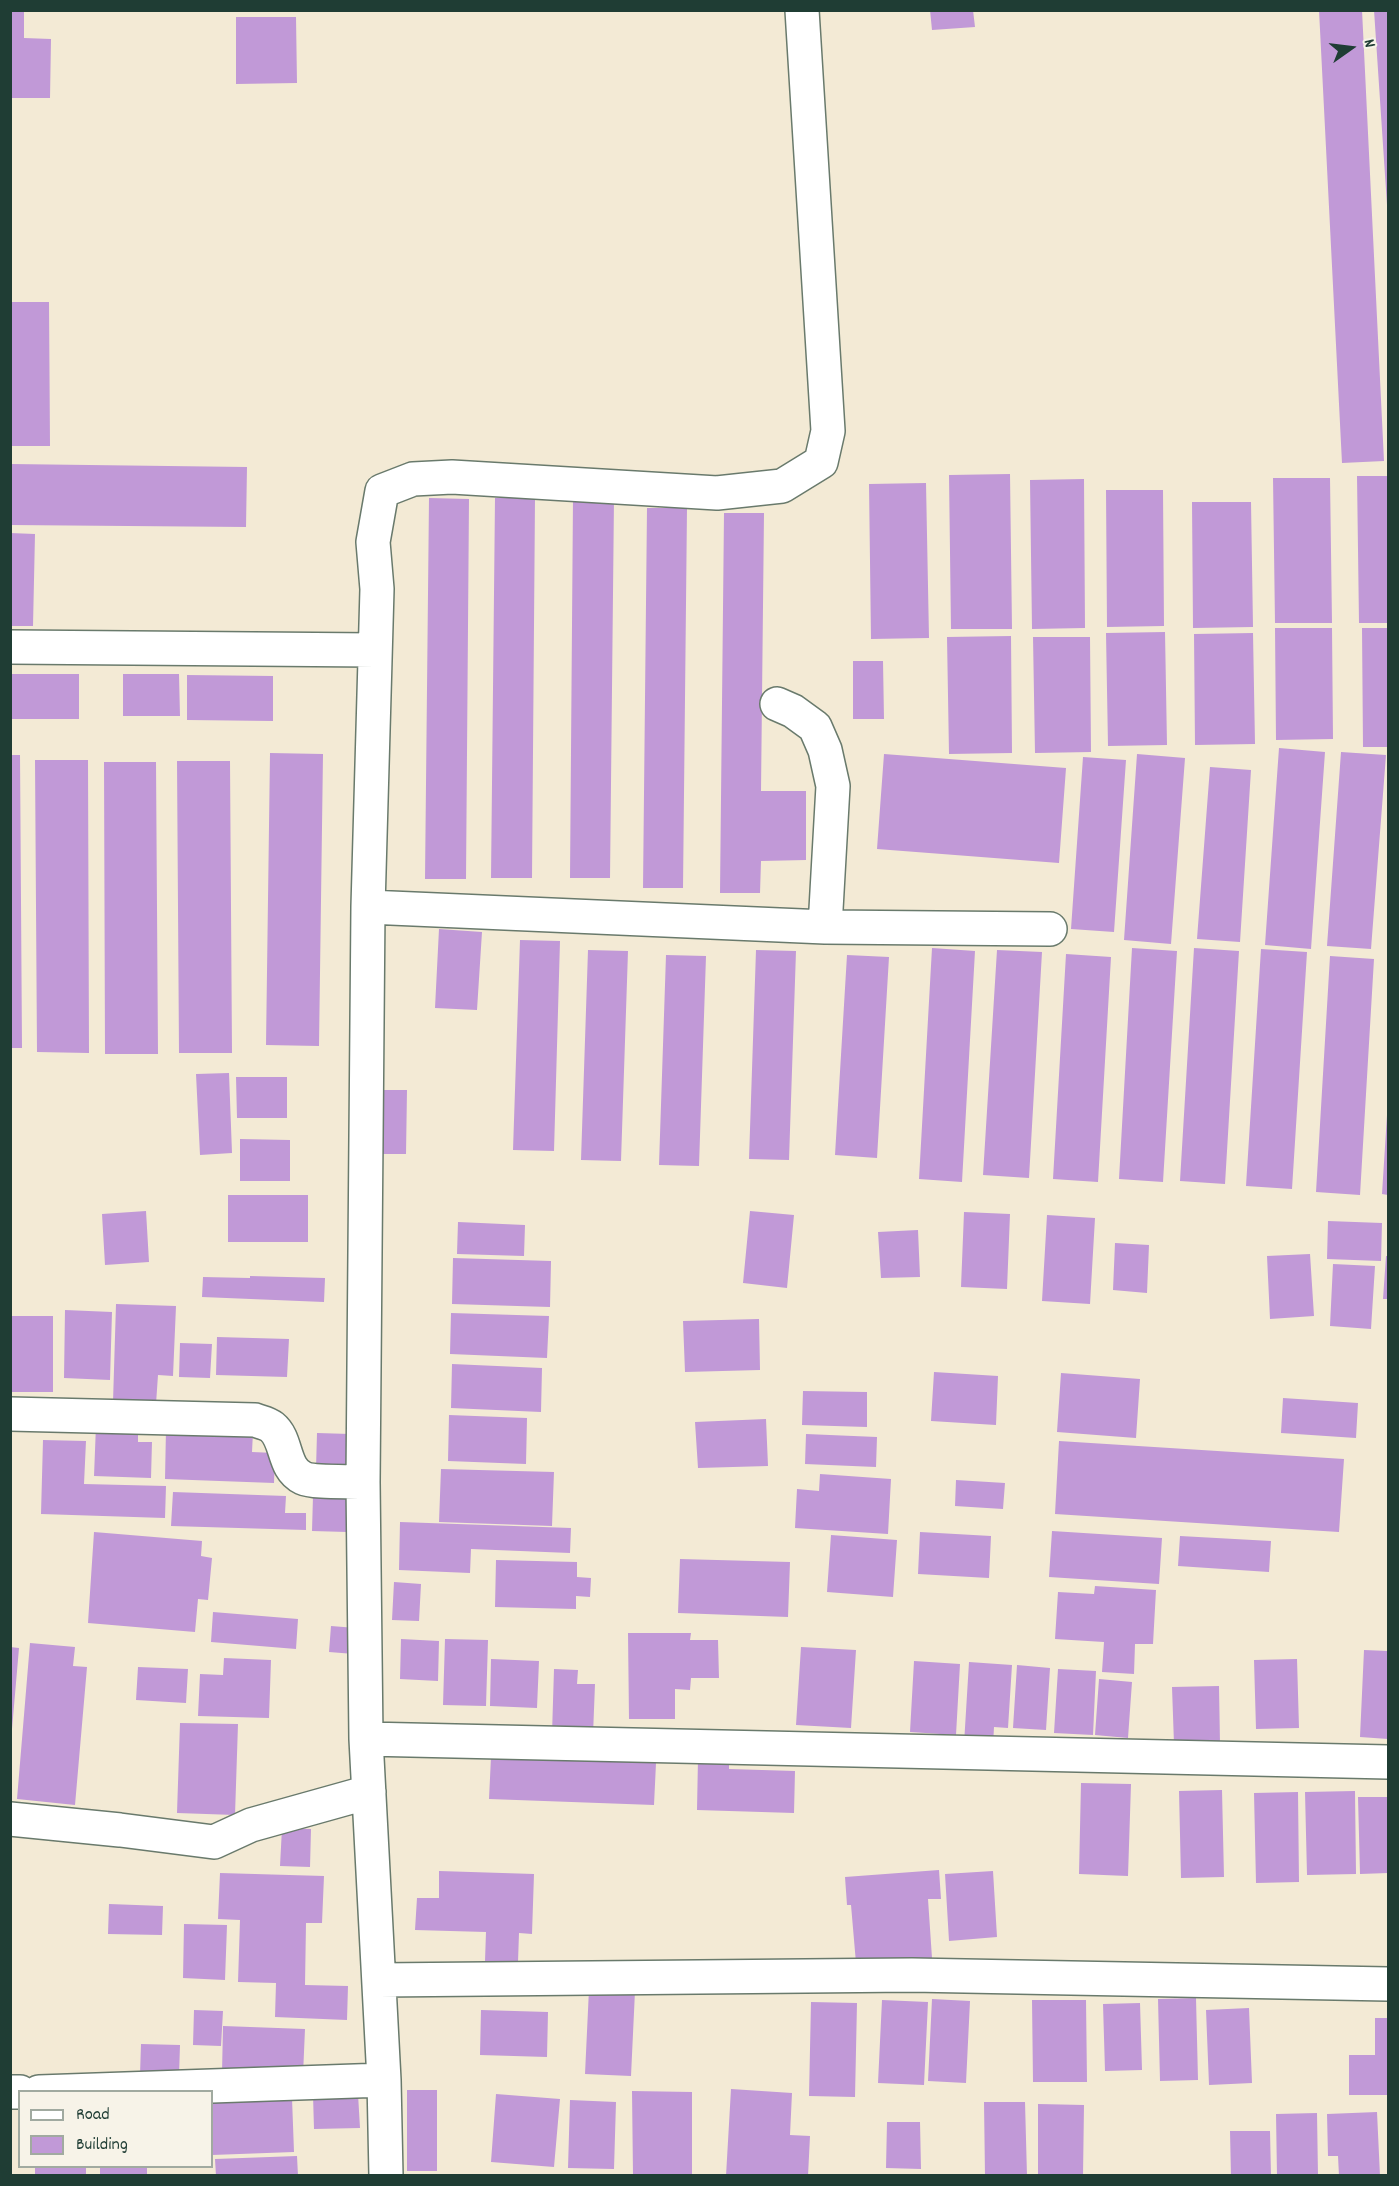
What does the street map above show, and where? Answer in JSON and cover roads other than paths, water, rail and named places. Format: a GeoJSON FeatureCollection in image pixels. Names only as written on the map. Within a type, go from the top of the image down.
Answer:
{"type":"FeatureCollection","features":[{"type":"Feature","properties":{"kind":"street"},"geometry":{"type":"LineString","coordinates":[[386,2175],[384,2080],[366,1739],[363,1482],[368,907],[377,589],[373,542],[382,491],[413,479],[452,477],[717,493],[782,486],[821,462],[828,431],[802,10]]}},
{"type":"Feature","properties":{"kind":"street"},"geometry":{"type":"LineString","coordinates":[[10,647],[375,650]]}},
{"type":"Feature","properties":{"kind":"street"},"geometry":{"type":"LineString","coordinates":[[777,704],[793,711],[815,727],[825,750],[832,786],[825,927]]}},
{"type":"Feature","properties":{"kind":"street"},"geometry":{"type":"LineString","coordinates":[[368,907],[825,927],[1050,929]]}},
{"type":"Feature","properties":{"kind":"street"},"geometry":{"type":"LineString","coordinates":[[10,1414],[255,1420],[272,1426],[278,1434],[290,1467],[296,1474],[305,1479],[363,1482]]}},
{"type":"Feature","properties":{"kind":"street"},"geometry":{"type":"LineString","coordinates":[[366,1739],[1389,1762]]}},
{"type":"Feature","properties":{"kind":"street"},"geometry":{"type":"LineString","coordinates":[[10,1819],[214,1842],[251,1825],[369,1792]]}},
{"type":"Feature","properties":{"kind":"street"},"geometry":{"type":"LineString","coordinates":[[379,1980],[912,1975],[1389,1984]]}},
{"type":"Feature","properties":{"kind":"street"},"geometry":{"type":"LineString","coordinates":[[70,2090],[384,2080]]}}]}
